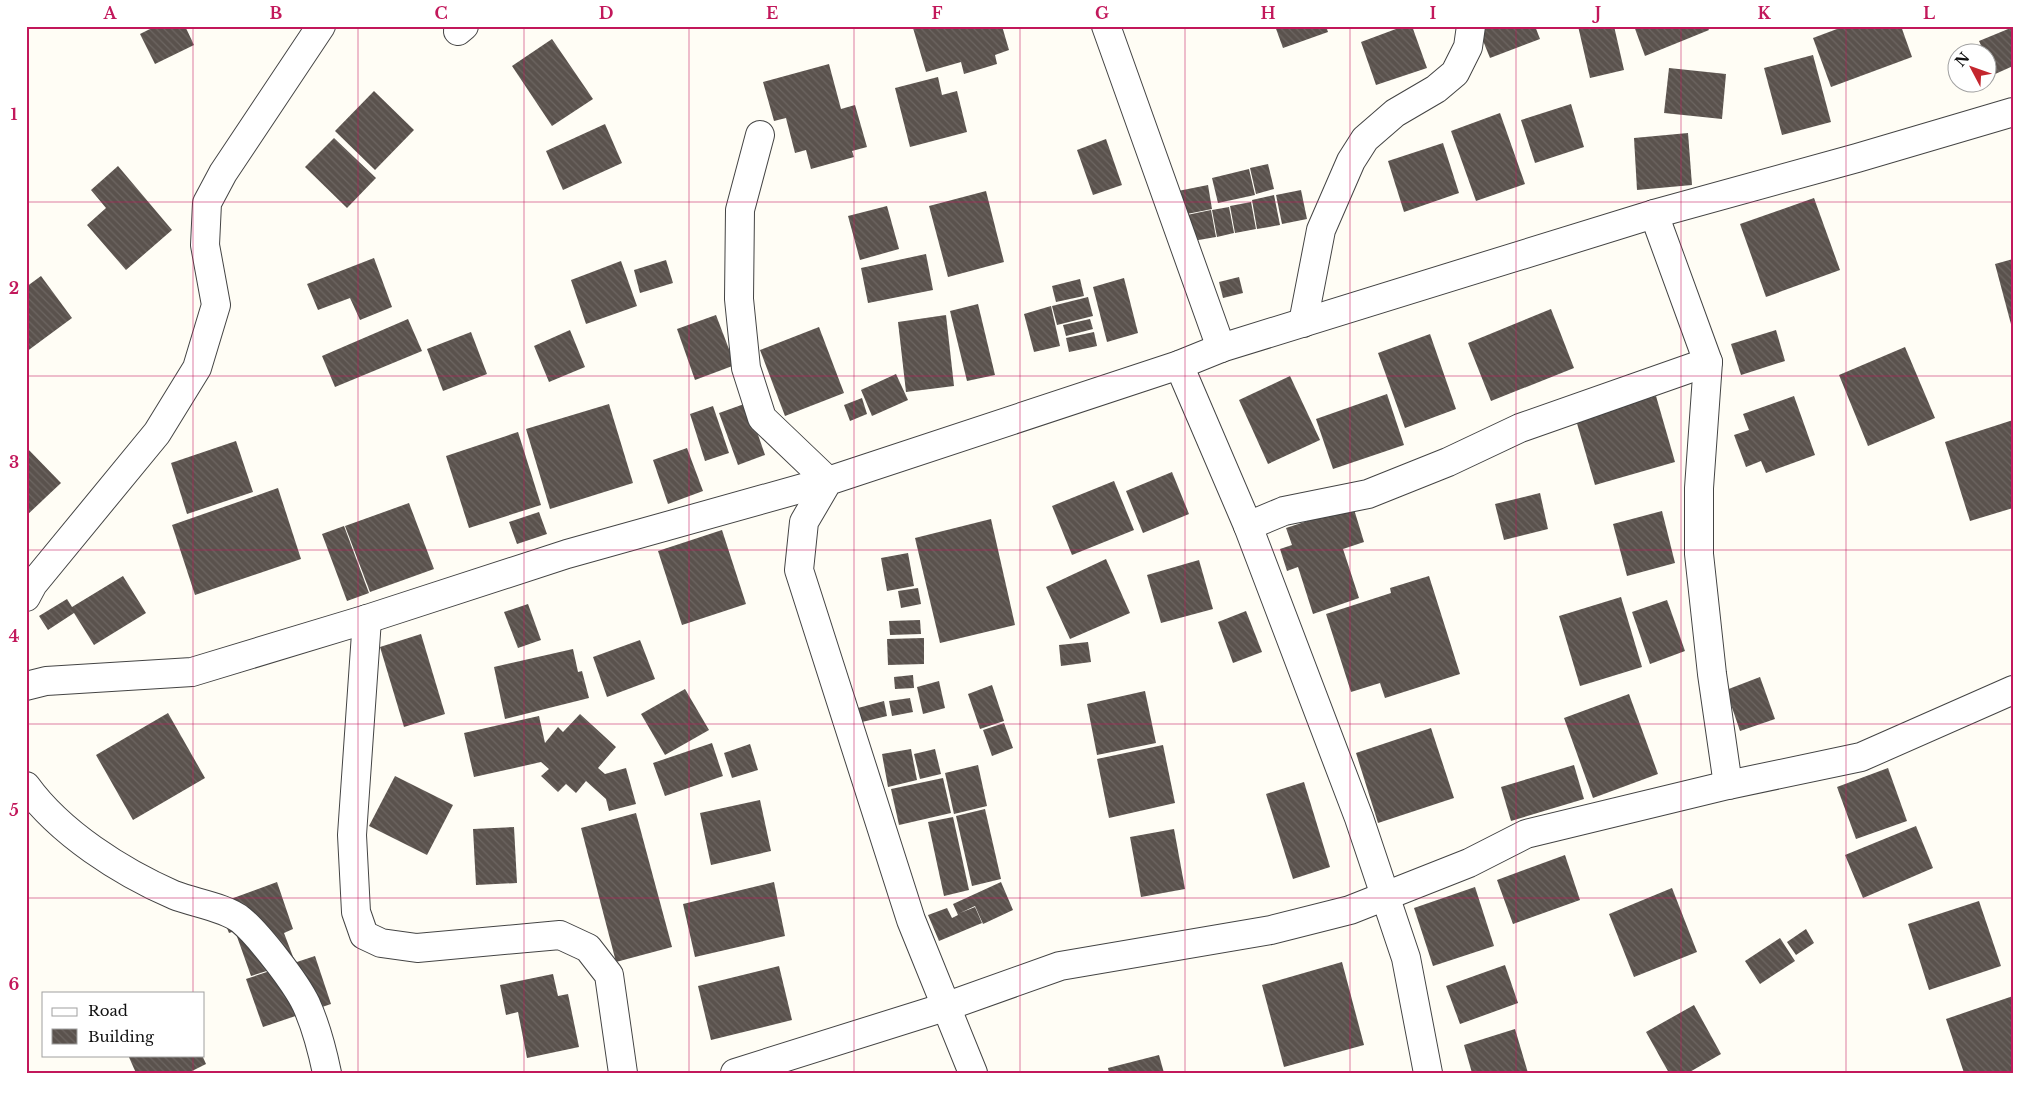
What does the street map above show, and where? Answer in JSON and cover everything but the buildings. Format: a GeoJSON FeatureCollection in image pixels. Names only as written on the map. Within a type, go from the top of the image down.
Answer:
{"type":"FeatureCollection","features":[{"type":"Feature","properties":{"kind":"street"},"geometry":{"type":"LineString","coordinates":[[26,597],[33,584],[157,433],[197,368],[216,304],[205,245],[207,203],[223,173],[321,26]]}},
{"type":"Feature","properties":{"kind":"street"},"geometry":{"type":"LineString","coordinates":[[1303,324],[1321,230],[1351,161],[1365,139],[1395,113],[1436,89],[1455,73],[1468,47],[1471,26]]}},
{"type":"Feature","properties":{"kind":"street"},"geometry":{"type":"LineString","coordinates":[[1108,27],[1221,348]]}},
{"type":"Feature","properties":{"kind":"street"},"geometry":{"type":"LineString","coordinates":[[26,686],[46,681],[192,672],[367,619],[567,554],[828,481],[1179,365],[1221,348],[1654,214],[2013,112]]}},
{"type":"Feature","properties":{"kind":"street"},"geometry":{"type":"LineString","coordinates":[[760,135],[740,210],[739,299],[746,368],[762,418],[828,481]]}},
{"type":"Feature","properties":{"kind":"street"},"geometry":{"type":"LineString","coordinates":[[1654,214],[1708,362],[1699,488],[1699,554],[1712,674],[1728,785]]}},
{"type":"Feature","properties":{"kind":"street"},"geometry":{"type":"LineString","coordinates":[[1248,526],[1284,510],[1368,494],[1448,462],[1520,428],[1708,362]]}},
{"type":"Feature","properties":{"kind":"street"},"geometry":{"type":"LineString","coordinates":[[1179,365],[1248,526],[1359,818],[1406,958],[1428,1073]]}},
{"type":"Feature","properties":{"kind":"street"},"geometry":{"type":"LineString","coordinates":[[828,481],[804,522],[799,570],[911,920],[973,1073]]}},
{"type":"Feature","properties":{"kind":"street"},"geometry":{"type":"LineString","coordinates":[[367,619],[352,835],[356,912],[364,935],[381,943],[417,948],[560,935],[588,948],[609,975],[623,1073]]}},
{"type":"Feature","properties":{"kind":"street"},"geometry":{"type":"LineString","coordinates":[[735,1073],[945,1007],[1060,966],[1271,930],[1350,910],[1469,863],[1526,834],[1728,785],[1861,757],[2013,690]]}},
{"type":"Feature","properties":{"kind":"street"},"geometry":{"type":"LineString","coordinates":[[26,786],[37,800],[99,855],[174,895],[240,919],[268,949],[306,1003],[320,1041],[327,1073]]}}]}
